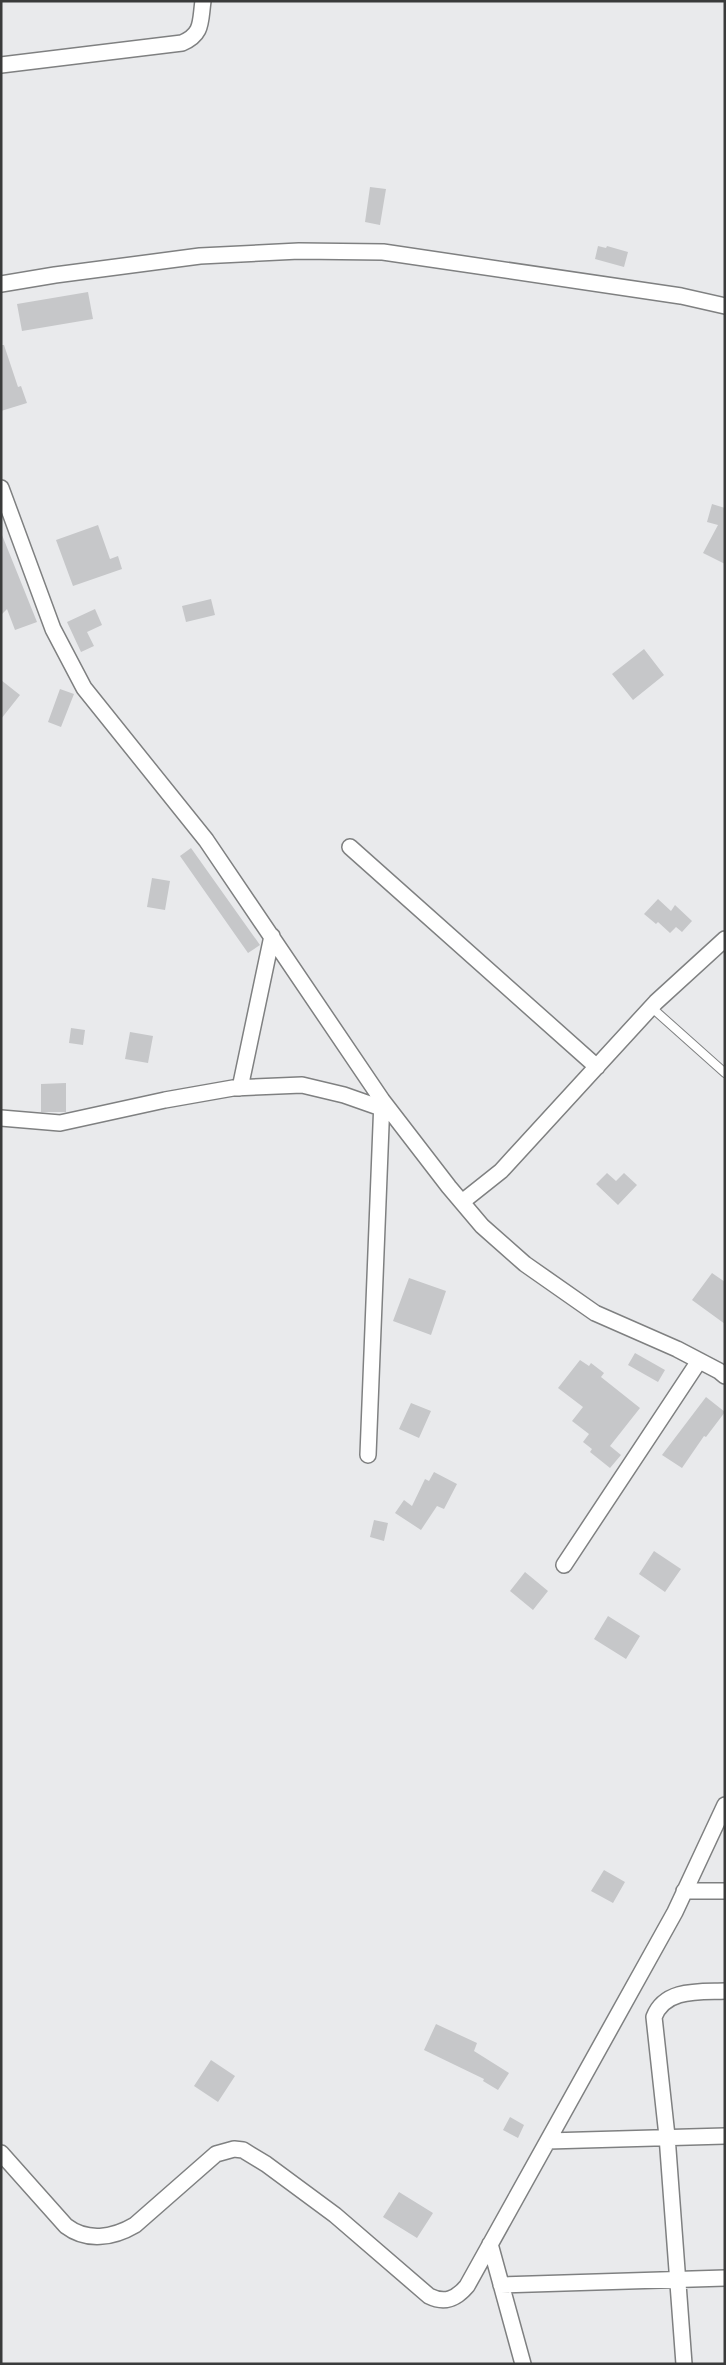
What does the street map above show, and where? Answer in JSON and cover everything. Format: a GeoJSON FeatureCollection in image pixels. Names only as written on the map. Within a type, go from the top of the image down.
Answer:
{"type":"FeatureCollection","features":[{"type":"Feature","properties":{"kind":"street"},"geometry":{"type":"LineString","coordinates":[[1,65],[182,43],[193,38],[200,28],[204,1]]}},
{"type":"Feature","properties":{"kind":"street"},"geometry":{"type":"LineString","coordinates":[[1,284],[54,274],[200,256],[299,251],[383,252],[681,296],[725,306]]}},
{"type":"Feature","properties":{"kind":"street"},"geometry":{"type":"LineString","coordinates":[[1,488],[53,629],[84,688],[206,840],[272,936],[382,1104],[462,1202],[482,1226],[524,1264],[595,1313],[699,1361],[723,1370]]}},
{"type":"Feature","properties":{"kind":"street"},"geometry":{"type":"LineString","coordinates":[[350,847],[596,1066]]}},
{"type":"Feature","properties":{"kind":"street"},"geometry":{"type":"LineString","coordinates":[[240,1088],[272,936]]}},
{"type":"Feature","properties":{"kind":"street"},"geometry":{"type":"LineString","coordinates":[[462,1202],[501,1171],[652,1007],[725,939]]}},
{"type":"Feature","properties":{"kind":"street"},"geometry":{"type":"LineString","coordinates":[[1,1118],[60,1123],[165,1100],[240,1088],[302,1085],[382,1104]]}},
{"type":"Feature","properties":{"kind":"street"},"geometry":{"type":"LineString","coordinates":[[368,1454],[382,1104]]}},
{"type":"Feature","properties":{"kind":"street"},"geometry":{"type":"LineString","coordinates":[[564,1564],[699,1361]]}},
{"type":"Feature","properties":{"kind":"street"},"geometry":{"type":"LineString","coordinates":[[1,2153],[66,2226],[83,2235],[98,2237],[124,2232],[216,2154],[234,2149],[243,2150],[300,2188],[335,2215],[428,2296],[436,2300],[451,2300],[462,2292],[646,1967],[725,1804]]}},
{"type":"Feature","properties":{"kind":"street"},"geometry":{"type":"LineString","coordinates":[[684,1891],[725,1891]]}},
{"type":"Feature","properties":{"kind":"street"},"geometry":{"type":"LineString","coordinates":[[684,2364],[667,2136],[654,2023],[656,2012],[664,2002],[678,1994],[725,1991]]}},
{"type":"Feature","properties":{"kind":"street"},"geometry":{"type":"LineString","coordinates":[[548,2141],[667,2136],[725,2136]]}},
{"type":"Feature","properties":{"kind":"street"},"geometry":{"type":"LineString","coordinates":[[490,2244],[523,2364]]}},
{"type":"Feature","properties":{"kind":"street"},"geometry":{"type":"LineString","coordinates":[[501,2285],[725,2278]]}},
{"type":"Feature","properties":{"kind":"lane"},"geometry":{"type":"LineString","coordinates":[[652,1007],[725,1073]]}},
{"type":"Feature","properties":{"kind":"building"},"geometry":{"type":"Polygon","coordinates":[[[370,187],[386,189],[380,225],[365,222],[370,187]]]}},
{"type":"Feature","properties":{"kind":"building"},"geometry":{"type":"Polygon","coordinates":[[[598,246],[606,248],[607,246],[628,252],[624,267],[595,259],[598,246]]]}},
{"type":"Feature","properties":{"kind":"building"},"geometry":{"type":"Polygon","coordinates":[[[88,292],[93,319],[22,331],[17,304],[88,292]]]}},
{"type":"Feature","properties":{"kind":"building"},"geometry":{"type":"Polygon","coordinates":[[[1,345],[4,345],[18,387],[21,386],[27,403],[1,411],[1,345]]]}},
{"type":"Feature","properties":{"kind":"building"},"geometry":{"type":"Polygon","coordinates":[[[712,504],[725,508],[725,564],[703,553],[718,525],[707,522],[712,504]]]}},
{"type":"Feature","properties":{"kind":"building"},"geometry":{"type":"Polygon","coordinates":[[[98,525],[110,559],[118,556],[122,569],[73,586],[56,540],[98,525]]]}},
{"type":"Feature","properties":{"kind":"building"},"geometry":{"type":"Polygon","coordinates":[[[2,535],[37,622],[15,630],[7,609],[1,615],[2,535]]]}},
{"type":"Feature","properties":{"kind":"building"},"geometry":{"type":"Polygon","coordinates":[[[211,599],[215,615],[186,622],[182,606],[211,599]]]}},
{"type":"Feature","properties":{"kind":"building"},"geometry":{"type":"Polygon","coordinates":[[[95,609],[102,625],[87,632],[94,646],[81,652],[67,622],[95,609]]]}},
{"type":"Feature","properties":{"kind":"building"},"geometry":{"type":"Polygon","coordinates":[[[644,649],[664,675],[633,700],[612,674],[644,649]]]}},
{"type":"Feature","properties":{"kind":"building"},"geometry":{"type":"Polygon","coordinates":[[[1,680],[20,695],[1,719],[1,680]]]}},
{"type":"Feature","properties":{"kind":"building"},"geometry":{"type":"Polygon","coordinates":[[[60,689],[74,694],[61,727],[48,722],[60,689]]]}},
{"type":"Feature","properties":{"kind":"building"},"geometry":{"type":"Polygon","coordinates":[[[191,848],[260,945],[248,953],[180,856],[191,848]]]}},
{"type":"Feature","properties":{"kind":"building"},"geometry":{"type":"Polygon","coordinates":[[[152,878],[170,881],[165,910],[147,907],[152,878]]]}},
{"type":"Feature","properties":{"kind":"building"},"geometry":{"type":"Polygon","coordinates":[[[658,899],[671,911],[675,905],[692,921],[682,932],[676,927],[670,933],[658,922],[656,924],[644,914],[658,899]]]}},
{"type":"Feature","properties":{"kind":"building"},"geometry":{"type":"Polygon","coordinates":[[[71,1028],[85,1030],[83,1045],[69,1043],[71,1028]]]}},
{"type":"Feature","properties":{"kind":"building"},"geometry":{"type":"Polygon","coordinates":[[[130,1032],[153,1036],[148,1063],[125,1059],[130,1032]]]}},
{"type":"Feature","properties":{"kind":"building"},"geometry":{"type":"Polygon","coordinates":[[[66,1083],[66,1112],[41,1112],[41,1084],[66,1083]]]}},
{"type":"Feature","properties":{"kind":"building"},"geometry":{"type":"Polygon","coordinates":[[[607,1173],[616,1181],[624,1173],[637,1185],[618,1205],[596,1184],[607,1173]]]}},
{"type":"Feature","properties":{"kind":"building"},"geometry":{"type":"Polygon","coordinates":[[[712,1273],[725,1282],[725,1324],[692,1300],[712,1273]]]}},
{"type":"Feature","properties":{"kind":"building"},"geometry":{"type":"Polygon","coordinates":[[[409,1278],[446,1291],[431,1335],[393,1321],[409,1278]]]}},
{"type":"Feature","properties":{"kind":"building"},"geometry":{"type":"Polygon","coordinates":[[[635,1353],[665,1370],[658,1382],[628,1365],[635,1353]]]}},
{"type":"Feature","properties":{"kind":"building"},"geometry":{"type":"Polygon","coordinates":[[[580,1360],[589,1366],[591,1363],[604,1373],[601,1377],[640,1408],[610,1446],[621,1455],[610,1468],[590,1452],[592,1449],[583,1442],[589,1434],[572,1421],[583,1407],[558,1388],[580,1360]]]}},
{"type":"Feature","properties":{"kind":"building"},"geometry":{"type":"Polygon","coordinates":[[[706,1397],[725,1412],[706,1437],[704,1436],[682,1468],[662,1455],[706,1397]]]}},
{"type":"Feature","properties":{"kind":"building"},"geometry":{"type":"Polygon","coordinates":[[[411,1403],[431,1411],[419,1438],[399,1429],[411,1403]]]}},
{"type":"Feature","properties":{"kind":"building"},"geometry":{"type":"Polygon","coordinates":[[[434,1472],[457,1484],[444,1509],[437,1506],[421,1530],[395,1513],[404,1500],[412,1506],[425,1479],[429,1481],[434,1472]]]}},
{"type":"Feature","properties":{"kind":"building"},"geometry":{"type":"Polygon","coordinates":[[[374,1520],[388,1523],[384,1541],[370,1537],[374,1520]]]}},
{"type":"Feature","properties":{"kind":"building"},"geometry":{"type":"Polygon","coordinates":[[[654,1551],[681,1569],[665,1592],[639,1574],[654,1551]]]}},
{"type":"Feature","properties":{"kind":"building"},"geometry":{"type":"Polygon","coordinates":[[[525,1572],[548,1591],[533,1610],[510,1591],[525,1572]]]}},
{"type":"Feature","properties":{"kind":"building"},"geometry":{"type":"Polygon","coordinates":[[[608,1616],[640,1636],[626,1659],[594,1639],[608,1616]]]}},
{"type":"Feature","properties":{"kind":"building"},"geometry":{"type":"Polygon","coordinates":[[[604,1870],[625,1882],[613,1903],[591,1891],[604,1870]]]}},
{"type":"Feature","properties":{"kind":"building"},"geometry":{"type":"Polygon","coordinates":[[[436,2024],[477,2043],[474,2051],[509,2073],[498,2090],[483,2081],[484,2079],[424,2050],[436,2024]]]}},
{"type":"Feature","properties":{"kind":"building"},"geometry":{"type":"Polygon","coordinates":[[[211,2060],[235,2076],[218,2102],[194,2086],[211,2060]]]}},
{"type":"Feature","properties":{"kind":"building"},"geometry":{"type":"Polygon","coordinates":[[[510,2117],[524,2125],[518,2138],[503,2130],[510,2117]]]}},
{"type":"Feature","properties":{"kind":"building"},"geometry":{"type":"Polygon","coordinates":[[[399,2192],[433,2213],[417,2238],[383,2217],[399,2192]]]}}]}
